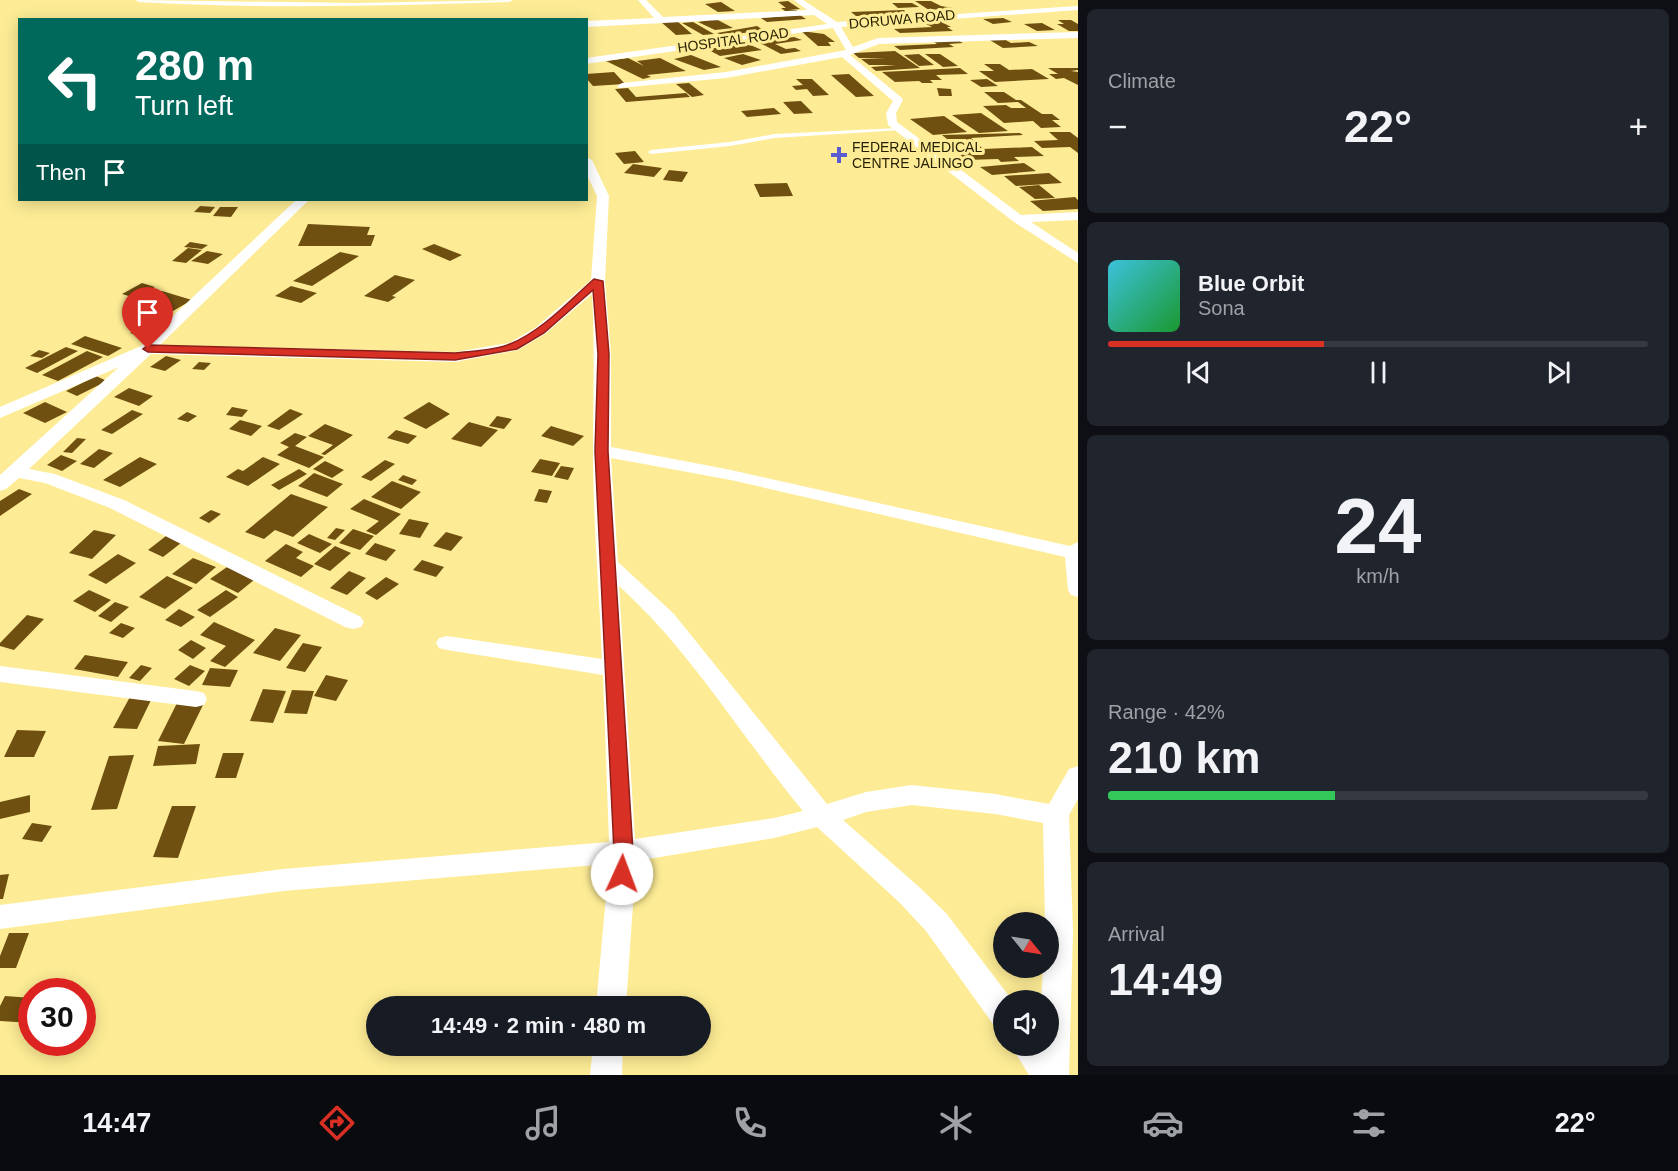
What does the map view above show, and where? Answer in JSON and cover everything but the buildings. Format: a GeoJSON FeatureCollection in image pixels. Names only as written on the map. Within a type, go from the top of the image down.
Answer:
{"type":"FeatureCollection","features":[{"type":"Feature","properties":{"kind":"street"},"geometry":{"type":"LineString","coordinates":[[139,0],[272,5],[360,2],[438,5],[509,0]]}},
{"type":"Feature","properties":{"kind":"street"},"geometry":{"type":"LineString","coordinates":[[642,0],[662,21]]}},
{"type":"Feature","properties":{"kind":"street"},"geometry":{"type":"LineString","coordinates":[[798,0],[835,25],[847,52],[898,100],[891,112],[892,123],[1018,219],[1078,259]]}},
{"type":"Feature","properties":{"kind":"street"},"geometry":{"type":"LineString","coordinates":[[343,15],[360,2]]}},
{"type":"Feature","properties":{"kind":"street"},"geometry":{"type":"LineString","coordinates":[[259,15],[272,5]]}},
{"type":"Feature","properties":{"kind":"street"},"geometry":{"type":"LineString","coordinates":[[971,6],[981,13]]}},
{"type":"Feature","properties":{"kind":"street","name":"DORUWA ROAD"},"geometry":{"type":"LineString","coordinates":[[835,25],[981,13],[1076,9]]}},
{"type":"Feature","properties":{"kind":"street"},"geometry":{"type":"LineString","coordinates":[[588,24],[817,12]]}},
{"type":"Feature","properties":{"kind":"street"},"geometry":{"type":"LineString","coordinates":[[846,24],[878,41]]}},
{"type":"Feature","properties":{"kind":"street","name":"HOSPITAL ROAD"},"geometry":{"type":"LineString","coordinates":[[588,61],[835,25]]}},
{"type":"Feature","properties":{"kind":"street"},"geometry":{"type":"LineString","coordinates":[[622,86],[726,75],[847,52],[878,41],[1048,34],[1078,35]]}},
{"type":"Feature","properties":{"kind":"street"},"geometry":{"type":"LineString","coordinates":[[588,164],[603,196],[598,281],[603,354],[602,451],[606,562],[623,852],[612,996]]}},
{"type":"Feature","properties":{"kind":"street"},"geometry":{"type":"LineString","coordinates":[[7,478],[148,349],[302,201]]}},
{"type":"Feature","properties":{"kind":"street"},"geometry":{"type":"LineString","coordinates":[[1018,219],[1078,216]]}},
{"type":"Feature","properties":{"kind":"street"},"geometry":{"type":"LineString","coordinates":[[0,412],[148,349],[455,357],[513,347],[540,331],[598,281]]}},
{"type":"Feature","properties":{"kind":"street"},"geometry":{"type":"LineString","coordinates":[[602,451],[731,475],[1077,552],[1078,590]]}},
{"type":"Feature","properties":{"kind":"street"},"geometry":{"type":"LineString","coordinates":[[7,478],[49,478],[117,504],[353,622]]}},
{"type":"Feature","properties":{"kind":"street"},"geometry":{"type":"LineString","coordinates":[[606,562],[664,618],[822,816],[864,856],[905,889],[938,924],[993,999]]}},
{"type":"Feature","properties":{"kind":"street"},"geometry":{"type":"LineString","coordinates":[[447,643],[613,669]]}},
{"type":"Feature","properties":{"kind":"street"},"geometry":{"type":"LineString","coordinates":[[0,674],[196,699]]}},
{"type":"Feature","properties":{"kind":"street"},"geometry":{"type":"LineString","coordinates":[[1053,1075],[1069,934],[1056,815],[1078,776]]}},
{"type":"Feature","properties":{"kind":"street"},"geometry":{"type":"LineString","coordinates":[[0,917],[284,880],[623,852],[774,828],[866,802],[912,795],[994,804],[1056,815]]}},
{"type":"Feature","properties":{"kind":"street"},"geometry":{"type":"LineString","coordinates":[[606,1075],[607,1056]]}},
{"type":"Feature","properties":{"kind":"street"},"geometry":{"type":"LineString","coordinates":[[1034,1056],[1048,1075]]}},
{"type":"Feature","properties":{"kind":"lane"},"geometry":{"type":"LineString","coordinates":[[651,152],[730,144],[775,136],[899,129]]}},
{"type":"Feature","properties":{"kind":"place","name":"FEDERAL MEDICAL CENTRE JALINGO"},"geometry":{"type":"Point","coordinates":[839,155]}},
{"type":"Feature","properties":{"kind":"route"},"geometry":{"type":"LineString","coordinates":[[148,349],[455,357],[513,347],[540,331],[598,281],[603,354],[602,451],[606,562],[623,852],[622,874]]}}]}
